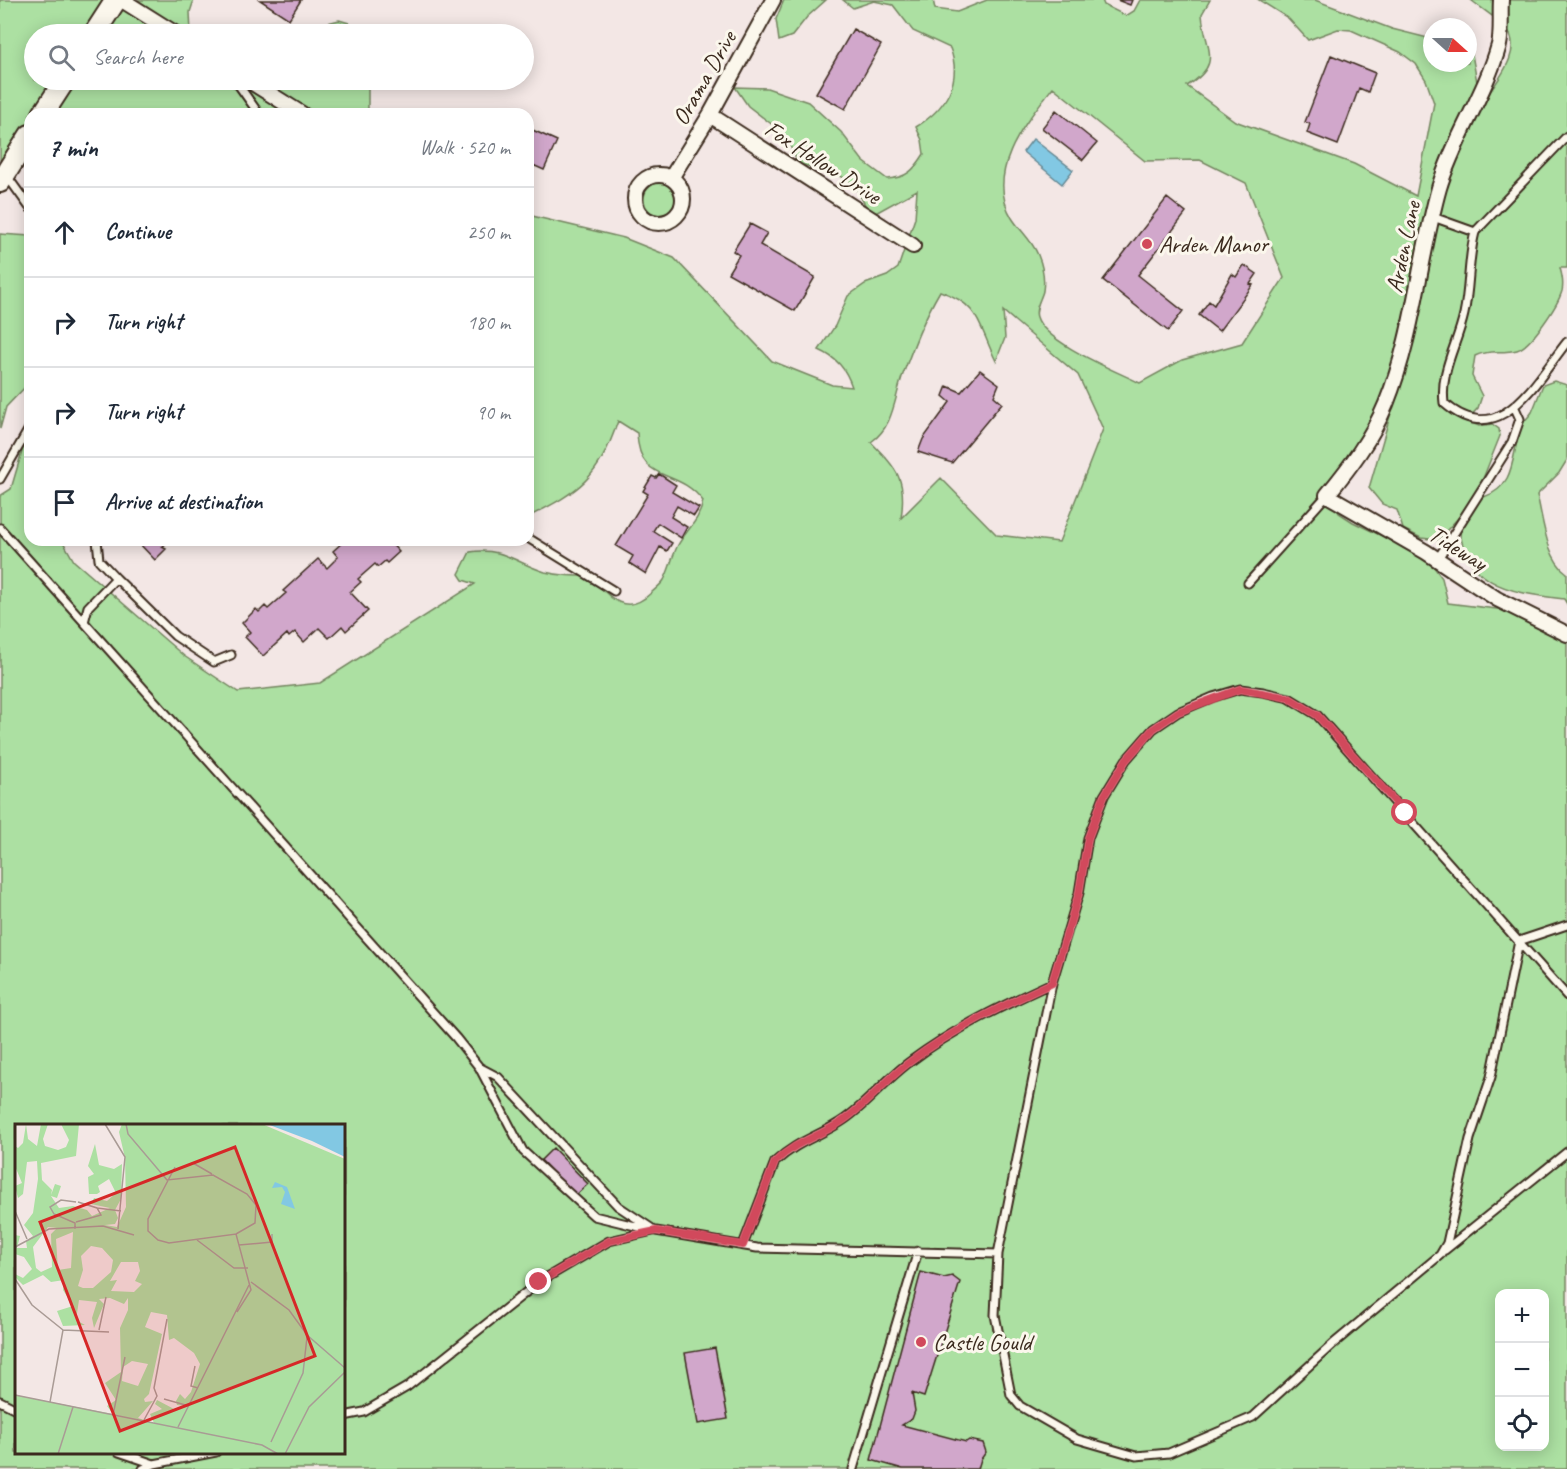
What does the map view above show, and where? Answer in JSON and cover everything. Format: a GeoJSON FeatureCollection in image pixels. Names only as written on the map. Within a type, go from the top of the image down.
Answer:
{"type":"FeatureCollection","features":[{"type":"Feature","properties":{"kind":"main road"},"geometry":{"type":"LineString","coordinates":[[100,24],[116,0]]}},
{"type":"Feature","properties":{"kind":"main road"},"geometry":{"type":"LineString","coordinates":[[47,108],[59,90]]}},
{"type":"Feature","properties":{"kind":"main road"},"geometry":{"type":"LineString","coordinates":[[3,178],[24,145]]}},
{"type":"Feature","properties":{"kind":"street"},"geometry":{"type":"LineString","coordinates":[[122,0],[160,24]]}},
{"type":"Feature","properties":{"kind":"street","name":"Orama Drive"},"geometry":{"type":"LineString","coordinates":[[671,178],[710,115],[773,0]]}},
{"type":"Feature","properties":{"kind":"street","name":"Arden Lane"},"geometry":{"type":"LineString","coordinates":[[1326,495],[1358,457],[1385,405],[1403,347],[1439,187],[1459,137],[1483,91],[1500,43],[1501,0]]}},
{"type":"Feature","properties":{"kind":"street"},"geometry":{"type":"LineString","coordinates":[[264,90],[292,108]]}},
{"type":"Feature","properties":{"kind":"street","name":"Fox Hollow Drive"},"geometry":{"type":"LineString","coordinates":[[710,115],[912,246]]}},
{"type":"Feature","properties":{"kind":"street","name":"Tideway"},"geometry":{"type":"LineString","coordinates":[[1326,495],[1437,560],[1497,599],[1567,634]]}},
{"type":"Feature","properties":{"kind":"lane"},"geometry":{"type":"LineString","coordinates":[[242,90],[255,108]]}},
{"type":"Feature","properties":{"kind":"lane"},"geometry":{"type":"LineString","coordinates":[[1567,136],[1475,232],[1470,253],[1464,315],[1442,384],[1444,403],[1460,417],[1478,421],[1494,419],[1515,408],[1567,342]]}},
{"type":"Feature","properties":{"kind":"lane"},"geometry":{"type":"LineString","coordinates":[[3,178],[24,201]]}},
{"type":"Feature","properties":{"kind":"lane"},"geometry":{"type":"LineString","coordinates":[[1433,217],[1475,232]]}},
{"type":"Feature","properties":{"kind":"lane"},"geometry":{"type":"LineString","coordinates":[[1437,560],[1512,442],[1521,419],[1515,408]]}},
{"type":"Feature","properties":{"kind":"lane"},"geometry":{"type":"LineString","coordinates":[[0,479],[24,437]]}},
{"type":"Feature","properties":{"kind":"lane"},"geometry":{"type":"LineString","coordinates":[[1248,583],[1326,495]]}},
{"type":"Feature","properties":{"kind":"lane"},"geometry":{"type":"LineString","coordinates":[[0,528],[479,1066],[523,1151],[594,1216],[656,1231],[743,1245],[998,1254]]}},
{"type":"Feature","properties":{"kind":"lane"},"geometry":{"type":"LineString","coordinates":[[534,542],[614,591]]}},
{"type":"Feature","properties":{"kind":"lane"},"geometry":{"type":"LineString","coordinates":[[98,546],[99,560],[194,651],[214,662],[231,655]]}},
{"type":"Feature","properties":{"kind":"lane"},"geometry":{"type":"LineString","coordinates":[[84,622],[88,607],[116,578]]}},
{"type":"Feature","properties":{"kind":"lane"},"geometry":{"type":"LineString","coordinates":[[1567,996],[1317,715],[1289,698],[1240,689],[1178,712],[1153,729],[1126,760],[1104,796],[1088,838],[1079,893],[1052,983],[998,1254],[995,1315],[1011,1395],[1020,1406],[1077,1439],[1136,1456],[1169,1453],[1253,1417],[1334,1344],[1567,1152]]}},
{"type":"Feature","properties":{"kind":"lane"},"geometry":{"type":"LineString","coordinates":[[1519,941],[1567,925]]}},
{"type":"Feature","properties":{"kind":"lane"},"geometry":{"type":"LineString","coordinates":[[1440,1255],[1451,1228],[1470,1139],[1491,1077],[1519,941]]}},
{"type":"Feature","properties":{"kind":"lane"},"geometry":{"type":"LineString","coordinates":[[743,1245],[775,1162],[781,1156],[800,1141],[839,1123],[909,1062],[960,1026],[1052,983]]}},
{"type":"Feature","properties":{"kind":"lane"},"geometry":{"type":"LineString","coordinates":[[479,1066],[498,1077],[618,1206],[656,1231]]}},
{"type":"Feature","properties":{"kind":"lane"},"geometry":{"type":"LineString","coordinates":[[345,1416],[364,1412],[407,1388],[539,1282],[609,1241],[656,1231]]}},
{"type":"Feature","properties":{"kind":"lane"},"geometry":{"type":"LineString","coordinates":[[853,1469],[918,1251]]}},
{"type":"Feature","properties":{"kind":"lane"},"geometry":{"type":"LineString","coordinates":[[0,1401],[15,1408]]}},
{"type":"Feature","properties":{"kind":"lane"},"geometry":{"type":"LineString","coordinates":[[125,1454],[154,1464]]}},
{"type":"Feature","properties":{"kind":"lane"},"geometry":{"type":"LineString","coordinates":[[143,1469],[154,1464],[206,1454]]}},
{"type":"Feature","properties":{"kind":"green space"},"geometry":{"type":"Polygon","coordinates":[[[0,0],[116,0],[100,24],[24,24],[24,90],[59,90],[47,108],[24,108],[24,144],[0,182],[0,0]]]}},
{"type":"Feature","properties":{"kind":"green space"},"geometry":{"type":"Polygon","coordinates":[[[121,0],[194,0],[190,12],[191,24],[106,24],[121,0]]]}},
{"type":"Feature","properties":{"kind":"green space"},"geometry":{"type":"Polygon","coordinates":[[[784,0],[826,0],[807,17],[792,36],[779,41],[776,19],[784,0]]]}},
{"type":"Feature","properties":{"kind":"green space"},"geometry":{"type":"Polygon","coordinates":[[[843,0],[933,0],[935,9],[957,12],[987,0],[1102,0],[1104,5],[1126,16],[1134,11],[1140,0],[1210,0],[1202,14],[1210,54],[1209,62],[1199,78],[1187,86],[1235,121],[1354,164],[1416,196],[1434,103],[1426,80],[1416,64],[1400,52],[1351,30],[1338,29],[1308,40],[1288,18],[1259,0],[1315,0],[1392,29],[1423,37],[1423,72],[1475,72],[1481,105],[1506,67],[1512,46],[1510,35],[1504,26],[1471,0],[1567,0],[1567,268],[1560,268],[1562,291],[1543,324],[1523,347],[1517,350],[1475,356],[1472,376],[1482,396],[1478,408],[1466,421],[1479,426],[1492,424],[1499,429],[1500,436],[1482,481],[1484,497],[1495,492],[1508,477],[1521,427],[1532,412],[1543,385],[1554,381],[1567,385],[1567,460],[1559,473],[1537,495],[1550,548],[1560,567],[1567,573],[1567,604],[1564,599],[1543,597],[1506,588],[1490,581],[1477,571],[1461,540],[1459,517],[1438,540],[1421,538],[1403,529],[1397,510],[1382,504],[1369,488],[1392,409],[1362,462],[1338,493],[1336,507],[1339,513],[1353,522],[1409,549],[1431,563],[1442,578],[1448,603],[1513,611],[1567,641],[1567,1469],[0,1469],[0,496],[11,489],[24,445],[24,546],[65,546],[74,561],[184,656],[238,692],[320,683],[475,584],[463,580],[459,574],[470,552],[501,554],[551,573],[591,576],[618,602],[633,604],[642,600],[664,580],[678,545],[696,519],[703,501],[693,490],[682,483],[652,469],[644,461],[639,450],[637,433],[618,421],[611,441],[595,470],[562,499],[534,514],[534,216],[624,238],[674,258],[772,361],[832,385],[852,387],[840,365],[819,350],[835,326],[848,296],[865,284],[887,276],[898,268],[915,218],[917,190],[872,215],[849,181],[828,171],[799,164],[790,146],[774,126],[748,106],[735,87],[767,88],[808,102],[841,132],[863,161],[887,179],[905,175],[917,165],[924,154],[922,140],[916,127],[943,103],[953,83],[954,72],[950,48],[913,31],[893,5],[874,1],[853,8],[843,0]],[[1053,87],[1031,116],[1012,148],[1003,183],[1005,201],[1012,218],[1033,245],[1041,264],[1044,286],[1036,314],[1042,327],[1066,346],[1140,383],[1182,360],[1242,343],[1284,278],[1246,183],[1200,160],[1145,161],[1053,87]],[[940,291],[910,355],[888,421],[884,429],[871,442],[898,475],[902,493],[901,518],[941,478],[997,535],[1059,542],[1103,429],[1078,375],[1003,311],[1005,338],[996,361],[977,318],[964,303],[940,291]]]}},
{"type":"Feature","properties":{"kind":"green space"},"geometry":{"type":"Polygon","coordinates":[[[339,20],[350,24],[324,24],[339,20]]]}},
{"type":"Feature","properties":{"kind":"green space"},"geometry":{"type":"Polygon","coordinates":[[[67,90],[368,90],[368,108],[57,108],[67,90]]]}},
{"type":"Feature","properties":{"kind":"green space"},"geometry":{"type":"Polygon","coordinates":[[[660,183],[672,187],[676,199],[672,211],[660,215],[648,211],[644,199],[648,187],[660,183]]]}},
{"type":"Feature","properties":{"kind":"green space"},"geometry":{"type":"Polygon","coordinates":[[[0,234],[24,236],[24,388],[6,407],[0,429],[0,234]]]}},
{"type":"Feature","properties":{"kind":"water"},"geometry":{"type":"Polygon","coordinates":[[[1033,139],[1073,170],[1062,184],[1023,152],[1033,139]]]}},
{"type":"Feature","properties":{"kind":"building"},"geometry":{"type":"Polygon","coordinates":[[[260,0],[301,0],[289,19],[260,0]]]}},
{"type":"Feature","properties":{"kind":"building"},"geometry":{"type":"Polygon","coordinates":[[[1117,0],[1132,0],[1130,5],[1117,0]]]}},
{"type":"Feature","properties":{"kind":"building"},"geometry":{"type":"Polygon","coordinates":[[[853,29],[881,45],[845,109],[816,93],[853,29]]]}},
{"type":"Feature","properties":{"kind":"building"},"geometry":{"type":"Polygon","coordinates":[[[1331,55],[1375,73],[1368,92],[1359,88],[1338,145],[1307,133],[1310,124],[1305,122],[1331,55]]]}},
{"type":"Feature","properties":{"kind":"building"},"geometry":{"type":"Polygon","coordinates":[[[1056,110],[1097,143],[1083,160],[1042,128],[1056,110]]]}},
{"type":"Feature","properties":{"kind":"building"},"geometry":{"type":"Polygon","coordinates":[[[534,131],[557,141],[544,170],[534,165],[534,131]]]}},
{"type":"Feature","properties":{"kind":"building","name":"Arden Manor"},"geometry":{"type":"Polygon","coordinates":[[[1167,198],[1186,213],[1138,275],[1183,311],[1168,331],[1103,280],[1167,198]]]}},
{"type":"Feature","properties":{"kind":"building"},"geometry":{"type":"Polygon","coordinates":[[[750,224],[767,233],[760,245],[815,277],[795,311],[728,273],[739,255],[733,251],[750,224]]]}},
{"type":"Feature","properties":{"kind":"building"},"geometry":{"type":"Polygon","coordinates":[[[1244,265],[1257,274],[1250,284],[1253,285],[1219,331],[1199,315],[1209,301],[1214,305],[1232,274],[1236,277],[1244,265]]]}},
{"type":"Feature","properties":{"kind":"building"},"geometry":{"type":"Polygon","coordinates":[[[980,370],[999,384],[994,396],[1002,403],[952,463],[918,452],[923,439],[950,402],[943,396],[947,386],[961,392],[980,370]]]}},
{"type":"Feature","properties":{"kind":"building"},"geometry":{"type":"Polygon","coordinates":[[[659,474],[676,485],[672,492],[699,508],[694,516],[677,506],[671,517],[687,527],[681,538],[658,523],[653,531],[672,543],[667,551],[660,547],[646,574],[629,563],[633,556],[616,546],[648,494],[643,491],[652,476],[656,478],[659,474]]]}},
{"type":"Feature","properties":{"kind":"building"},"geometry":{"type":"Polygon","coordinates":[[[142,546],[163,546],[166,549],[155,560],[142,546]]]}},
{"type":"Feature","properties":{"kind":"building"},"geometry":{"type":"Polygon","coordinates":[[[338,546],[394,546],[399,552],[387,563],[385,561],[378,567],[375,564],[358,579],[361,582],[350,592],[368,611],[346,631],[342,626],[329,638],[319,628],[304,642],[295,632],[289,637],[287,634],[263,656],[245,637],[250,632],[242,623],[256,609],[259,612],[265,606],[268,609],[286,593],[283,591],[318,559],[327,568],[338,557],[333,551],[338,546]]]}},
{"type":"Feature","properties":{"kind":"building"},"geometry":{"type":"Polygon","coordinates":[[[553,1148],[588,1184],[575,1196],[541,1160],[553,1148]]]}},
{"type":"Feature","properties":{"kind":"building","name":"Castle Gould"},"geometry":{"type":"Polygon","coordinates":[[[921,1272],[944,1278],[952,1276],[960,1282],[924,1397],[912,1393],[915,1411],[912,1419],[902,1425],[966,1442],[969,1440],[983,1443],[986,1452],[978,1469],[903,1469],[871,1460],[921,1272]]]}},
{"type":"Feature","properties":{"kind":"building"},"geometry":{"type":"Polygon","coordinates":[[[715,1348],[728,1419],[698,1424],[685,1353],[715,1348]]]}},
{"type":"Feature","properties":{"kind":"place","name":"Arden Manor"},"geometry":{"type":"Point","coordinates":[1147,244]}},
{"type":"Feature","properties":{"kind":"place","name":"Castle Gould"},"geometry":{"type":"Point","coordinates":[921,1342]}},
{"type":"Feature","properties":{"kind":"route"},"geometry":{"type":"LineString","coordinates":[[539,1282],[609,1241],[656,1231],[743,1245],[775,1162],[781,1156],[800,1141],[839,1123],[856,1111],[909,1062],[960,1026],[1052,983],[1079,893],[1088,838],[1104,796],[1126,760],[1153,729],[1178,712],[1213,697],[1240,689],[1289,698],[1317,715],[1405,813]]}}]}
